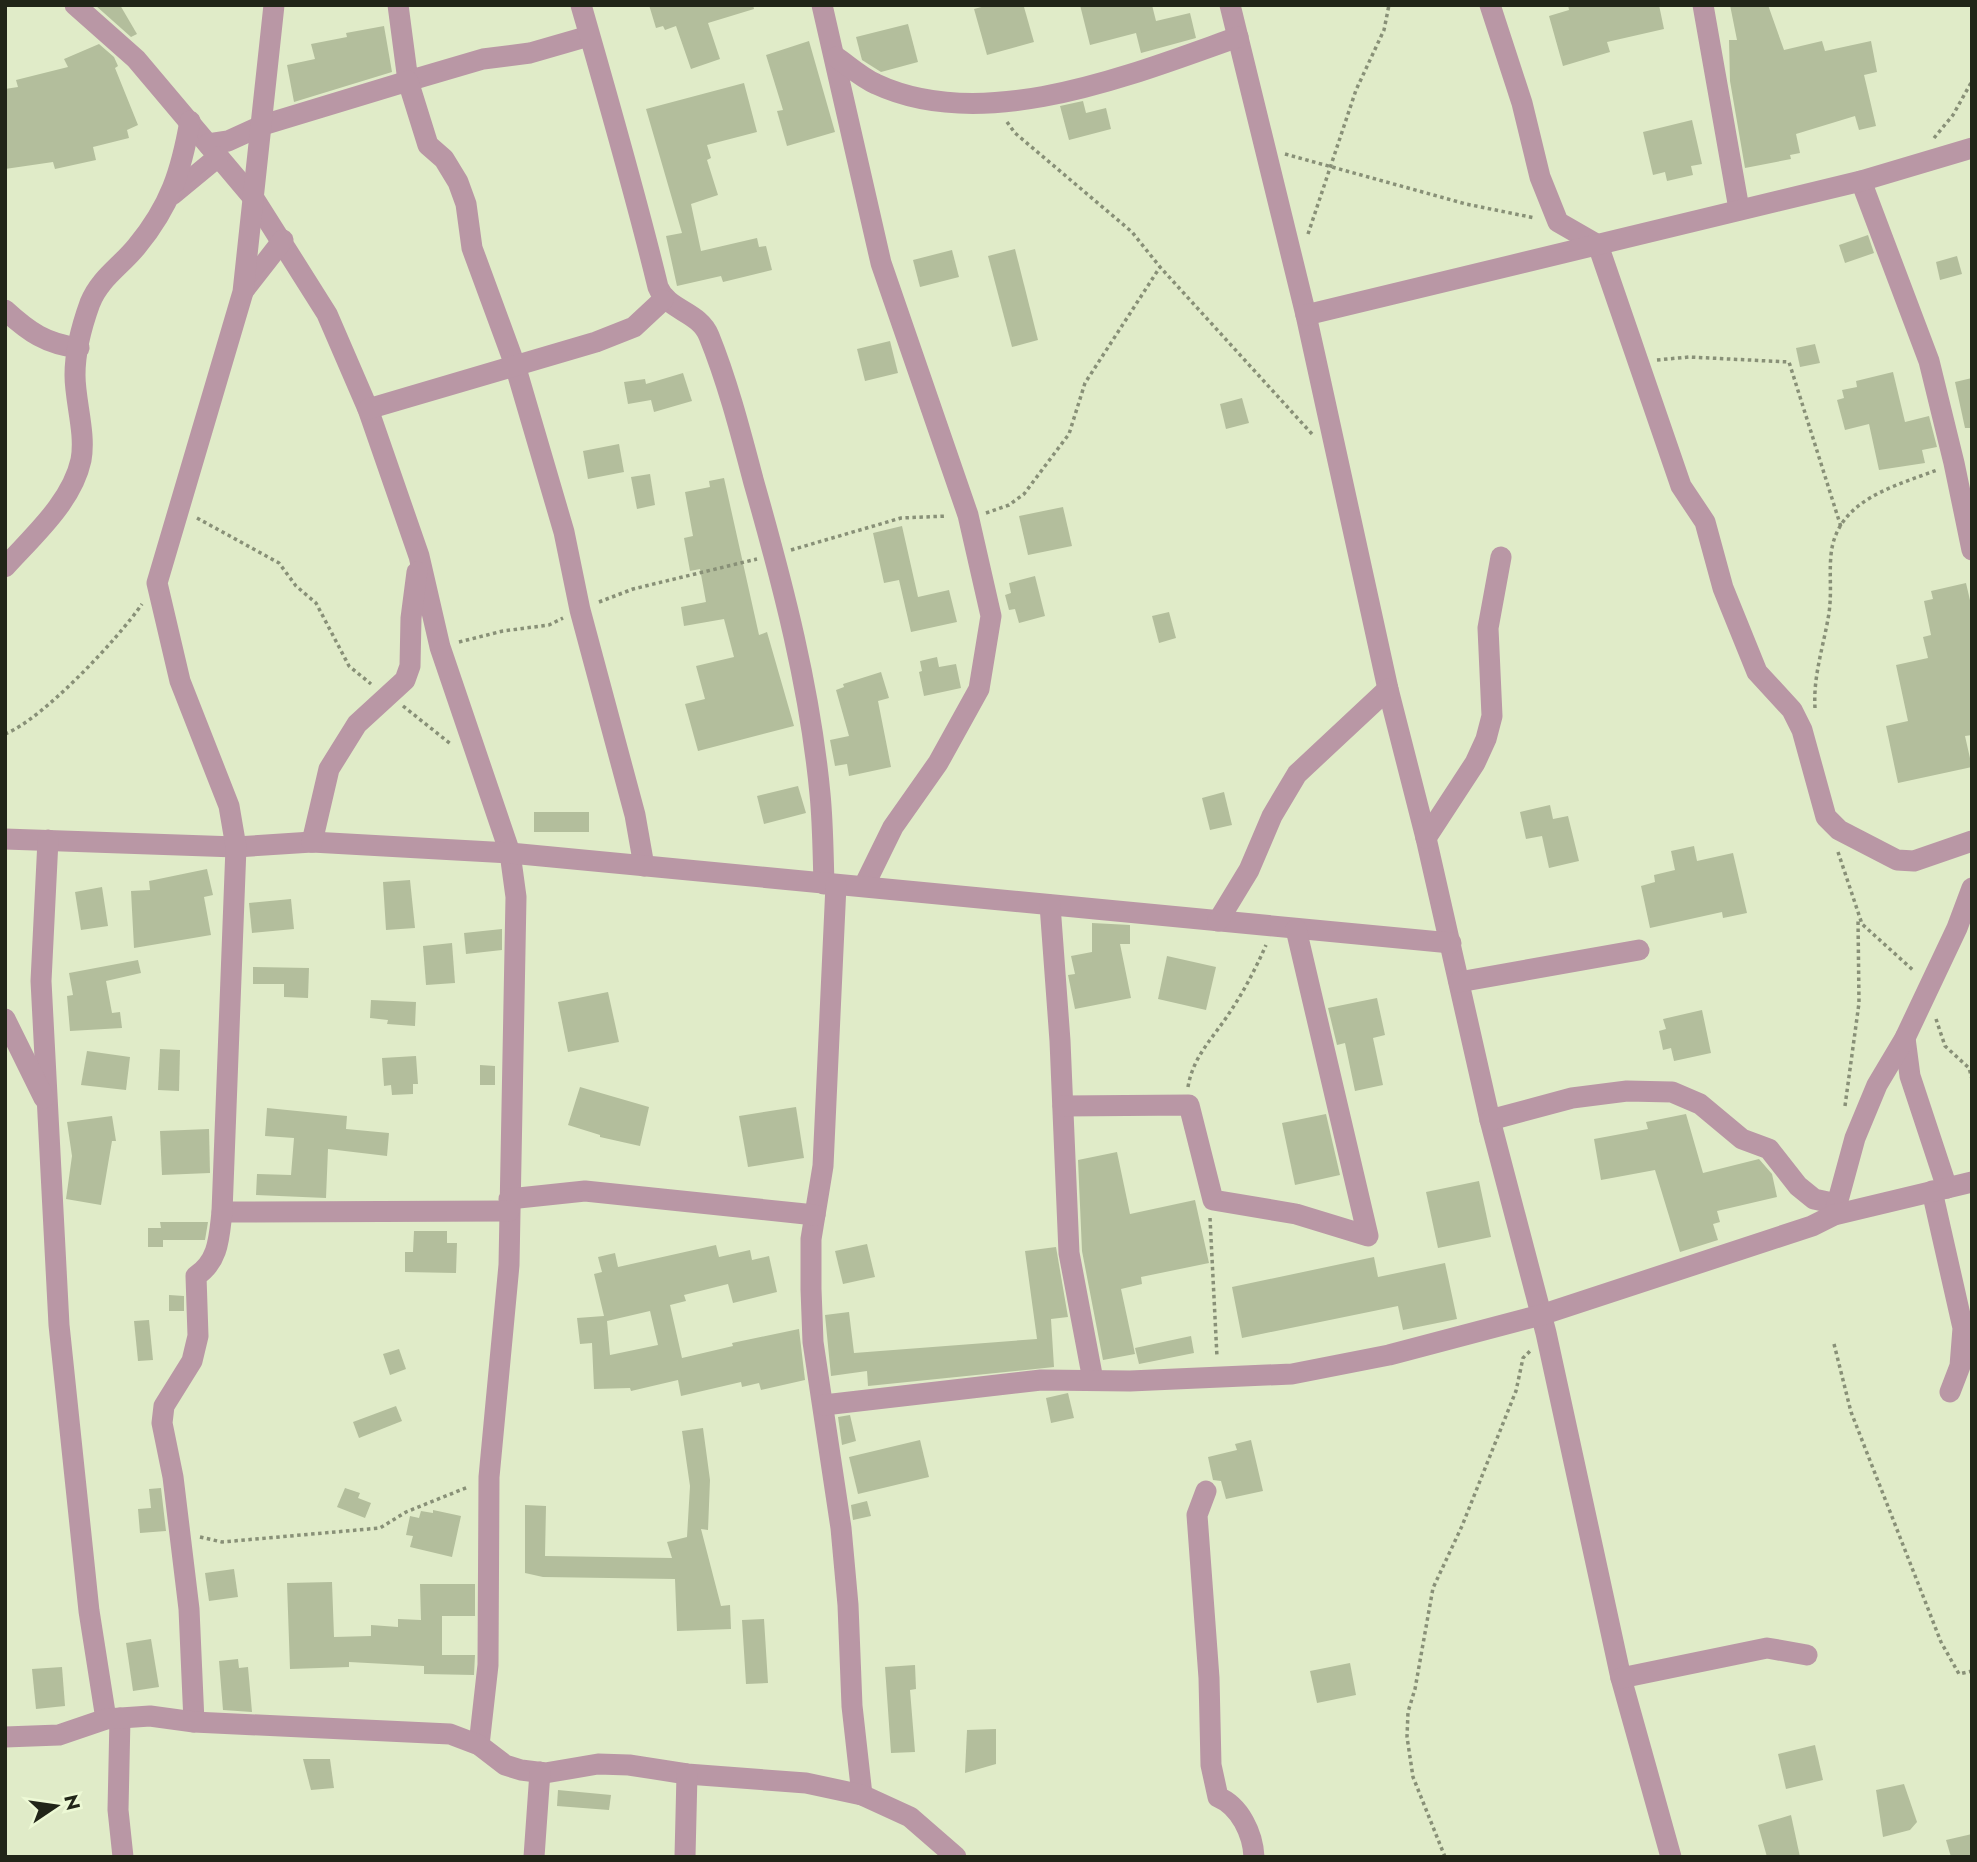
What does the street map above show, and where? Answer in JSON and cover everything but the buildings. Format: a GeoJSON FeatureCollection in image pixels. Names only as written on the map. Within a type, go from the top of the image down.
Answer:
{"type":"FeatureCollection","features":[{"type":"Feature","properties":{"kind":"street"},"geometry":{"type":"LineString","coordinates":[[75,5],[136,58],[255,200],[283,240],[327,314],[368,410],[419,556],[440,647],[478,766],[510,853],[516,897],[509,1265],[489,1477],[488,1665],[479,1745]]}},
{"type":"Feature","properties":{"kind":"street"},"geometry":{"type":"LineString","coordinates":[[194,1722],[189,1609],[162,1423],[163,1406],[192,1361],[198,1336],[196,1276],[207,1269],[214,1258],[222,1212],[236,847],[229,806],[180,681],[157,583],[243,292],[264,125],[274,5]]}},
{"type":"Feature","properties":{"kind":"street"},"geometry":{"type":"LineString","coordinates":[[398,5],[408,81],[428,145],[444,159],[458,182],[466,204],[472,248],[515,365],[564,532],[580,610],[635,815],[644,866]]}},
{"type":"Feature","properties":{"kind":"street"},"geometry":{"type":"LineString","coordinates":[[581,5],[620,131],[663,300],[701,322],[708,334],[735,414],[775,554],[806,698],[830,884],[823,1166],[811,1239],[813,1342],[841,1528],[852,1706],[862,1795]]}},
{"type":"Feature","properties":{"kind":"street"},"geometry":{"type":"LineString","coordinates":[[822,5],[881,263],[968,515],[991,615],[979,690],[938,763],[893,827],[864,886]]}},
{"type":"Feature","properties":{"kind":"street"},"geometry":{"type":"LineString","coordinates":[[1230,5],[1306,315],[1388,689],[1451,943],[1490,1120],[1544,1324],[1621,1678],[1671,1857]]}},
{"type":"Feature","properties":{"kind":"street"},"geometry":{"type":"LineString","coordinates":[[1490,5],[1522,103],[1539,177],[1558,222],[1598,245],[1641,362],[1681,486],[1705,522],[1723,588],[1758,672],[1792,710],[1802,730],[1826,817],[1839,830],[1897,860],[1914,861],[1972,841]]}},
{"type":"Feature","properties":{"kind":"street"},"geometry":{"type":"LineString","coordinates":[[1703,5],[1739,209]]}},
{"type":"Feature","properties":{"kind":"street"},"geometry":{"type":"LineString","coordinates":[[5,567],[46,522],[74,484],[82,457],[75,375],[91,300],[104,279],[137,247],[172,195],[213,151],[264,125],[483,59],[530,53],[589,36]]}},
{"type":"Feature","properties":{"kind":"street"},"geometry":{"type":"LineString","coordinates":[[836,57],[876,84],[888,88],[925,98],[993,104],[1044,98],[1163,64],[1238,37]]}},
{"type":"Feature","properties":{"kind":"street"},"geometry":{"type":"LineString","coordinates":[[172,195],[183,163],[190,121]]}},
{"type":"Feature","properties":{"kind":"street"},"geometry":{"type":"LineString","coordinates":[[1306,315],[1861,181],[1972,148]]}},
{"type":"Feature","properties":{"kind":"street"},"geometry":{"type":"LineString","coordinates":[[1861,181],[1929,361],[1955,463],[1972,550]]}},
{"type":"Feature","properties":{"kind":"street"},"geometry":{"type":"LineString","coordinates":[[243,292],[283,240]]}},
{"type":"Feature","properties":{"kind":"street"},"geometry":{"type":"LineString","coordinates":[[368,410],[596,342],[634,327],[663,300]]}},
{"type":"Feature","properties":{"kind":"street"},"geometry":{"type":"LineString","coordinates":[[5,310],[36,337],[54,345],[79,348]]}},
{"type":"Feature","properties":{"kind":"street"},"geometry":{"type":"LineString","coordinates":[[312,842],[329,769],[357,724],[405,680],[410,666],[411,618],[419,556]]}},
{"type":"Feature","properties":{"kind":"street"},"geometry":{"type":"LineString","coordinates":[[1426,838],[1475,763],[1486,739],[1492,716],[1488,628],[1501,557]]}},
{"type":"Feature","properties":{"kind":"street"},"geometry":{"type":"LineString","coordinates":[[1218,922],[1249,870],[1272,816],[1297,774],[1388,689]]}},
{"type":"Feature","properties":{"kind":"street"},"geometry":{"type":"LineString","coordinates":[[5,839],[236,847],[312,842],[510,853],[1451,943]]}},
{"type":"Feature","properties":{"kind":"street"},"geometry":{"type":"LineString","coordinates":[[48,840],[41,981],[60,1339],[89,1611],[113,1719],[123,1857]]}},
{"type":"Feature","properties":{"kind":"street"},"geometry":{"type":"LineString","coordinates":[[1836,1210],[1855,1138],[1877,1085],[1905,1038],[1957,928],[1972,888]]}},
{"type":"Feature","properties":{"kind":"street"},"geometry":{"type":"LineString","coordinates":[[1050,905],[1069,1253],[1093,1380]]}},
{"type":"Feature","properties":{"kind":"street"},"geometry":{"type":"LineString","coordinates":[[1063,1106],[1189,1105],[1213,1200],[1296,1214],[1368,1236],[1296,929]]}},
{"type":"Feature","properties":{"kind":"street"},"geometry":{"type":"LineString","coordinates":[[1459,982],[1639,950]]}},
{"type":"Feature","properties":{"kind":"street"},"geometry":{"type":"LineString","coordinates":[[5,1019],[48,1106]]}},
{"type":"Feature","properties":{"kind":"street"},"geometry":{"type":"LineString","coordinates":[[1905,1038],[1910,1076],[1939,1190],[1963,1328],[1960,1366],[1950,1392]]}},
{"type":"Feature","properties":{"kind":"street"},"geometry":{"type":"LineString","coordinates":[[1490,1120],[1572,1098],[1627,1091],[1672,1092],[1700,1104],[1742,1139],[1769,1149],[1798,1186],[1814,1199],[1836,1210]]}},
{"type":"Feature","properties":{"kind":"street"},"geometry":{"type":"LineString","coordinates":[[824,1405],[981,1385],[1292,1374],[1544,1324],[1812,1226],[1836,1210],[1972,1182]]}},
{"type":"Feature","properties":{"kind":"street"},"geometry":{"type":"LineString","coordinates":[[222,1212],[509,1205],[585,1191],[815,1214]]}},
{"type":"Feature","properties":{"kind":"street"},"geometry":{"type":"LineString","coordinates":[[1206,1491],[1197,1515],[1209,1678],[1211,1765],[1218,1797],[1231,1802],[1253,1840],[1254,1857]]}},
{"type":"Feature","properties":{"kind":"street"},"geometry":{"type":"LineString","coordinates":[[1621,1678],[1767,1648],[1807,1655]]}},
{"type":"Feature","properties":{"kind":"street"},"geometry":{"type":"LineString","coordinates":[[5,1737],[59,1735],[113,1719],[150,1716],[194,1722],[450,1734],[479,1745],[505,1765],[540,1772],[598,1765],[629,1765],[687,1774],[806,1783],[862,1795],[910,1817],[956,1857]]}},
{"type":"Feature","properties":{"kind":"street"},"geometry":{"type":"LineString","coordinates":[[534,1857],[540,1772]]}},
{"type":"Feature","properties":{"kind":"street"},"geometry":{"type":"LineString","coordinates":[[685,1857],[687,1774]]}},
{"type":"Feature","properties":{"kind":"path"},"geometry":{"type":"LineString","coordinates":[[1307,239],[1356,90],[1384,30],[1389,5]]}},
{"type":"Feature","properties":{"kind":"path"},"geometry":{"type":"LineString","coordinates":[[1910,167],[1953,115],[1972,81]]}},
{"type":"Feature","properties":{"kind":"path"},"geometry":{"type":"LineString","coordinates":[[993,104],[1015,133],[1132,232],[1160,267],[1314,436]]}},
{"type":"Feature","properties":{"kind":"path"},"geometry":{"type":"LineString","coordinates":[[1266,148],[1466,204],[1558,222]]}},
{"type":"Feature","properties":{"kind":"path"},"geometry":{"type":"LineString","coordinates":[[440,647],[503,631],[549,625],[633,589],[775,554],[901,518],[990,513],[1009,505],[1024,494],[1069,434],[1085,383],[1160,267]]}},
{"type":"Feature","properties":{"kind":"path"},"geometry":{"type":"LineString","coordinates":[[1641,362],[1689,357],[1789,362],[1841,527]]}},
{"type":"Feature","properties":{"kind":"path"},"geometry":{"type":"LineString","coordinates":[[1816,712],[1815,677],[1833,593],[1831,554],[1841,527],[1850,512],[1876,494],[1955,463]]}},
{"type":"Feature","properties":{"kind":"path"},"geometry":{"type":"LineString","coordinates":[[179,507],[279,563],[296,586],[316,603],[349,666],[478,766]]}},
{"type":"Feature","properties":{"kind":"path"},"geometry":{"type":"LineString","coordinates":[[5,734],[45,709],[127,625],[157,583]]}},
{"type":"Feature","properties":{"kind":"path"},"geometry":{"type":"LineString","coordinates":[[1838,851],[1861,924],[1917,974],[1928,990],[1945,1046],[1969,1068],[1972,1079]]}},
{"type":"Feature","properties":{"kind":"path"},"geometry":{"type":"LineString","coordinates":[[1844,1110],[1859,1003],[1858,913]]}},
{"type":"Feature","properties":{"kind":"path"},"geometry":{"type":"LineString","coordinates":[[1446,1857],[1413,1777],[1406,1737],[1408,1712],[1415,1689],[1423,1631],[1433,1588],[1462,1525],[1516,1391],[1523,1358],[1544,1324]]}},
{"type":"Feature","properties":{"kind":"path"},"geometry":{"type":"LineString","coordinates":[[1834,1344],[1851,1412],[1941,1643],[1959,1674],[1972,1671]]}},
{"type":"Feature","properties":{"kind":"path"},"geometry":{"type":"LineString","coordinates":[[178,1521],[205,1540],[222,1542],[366,1530],[380,1528],[406,1512],[489,1477]]}}]}
